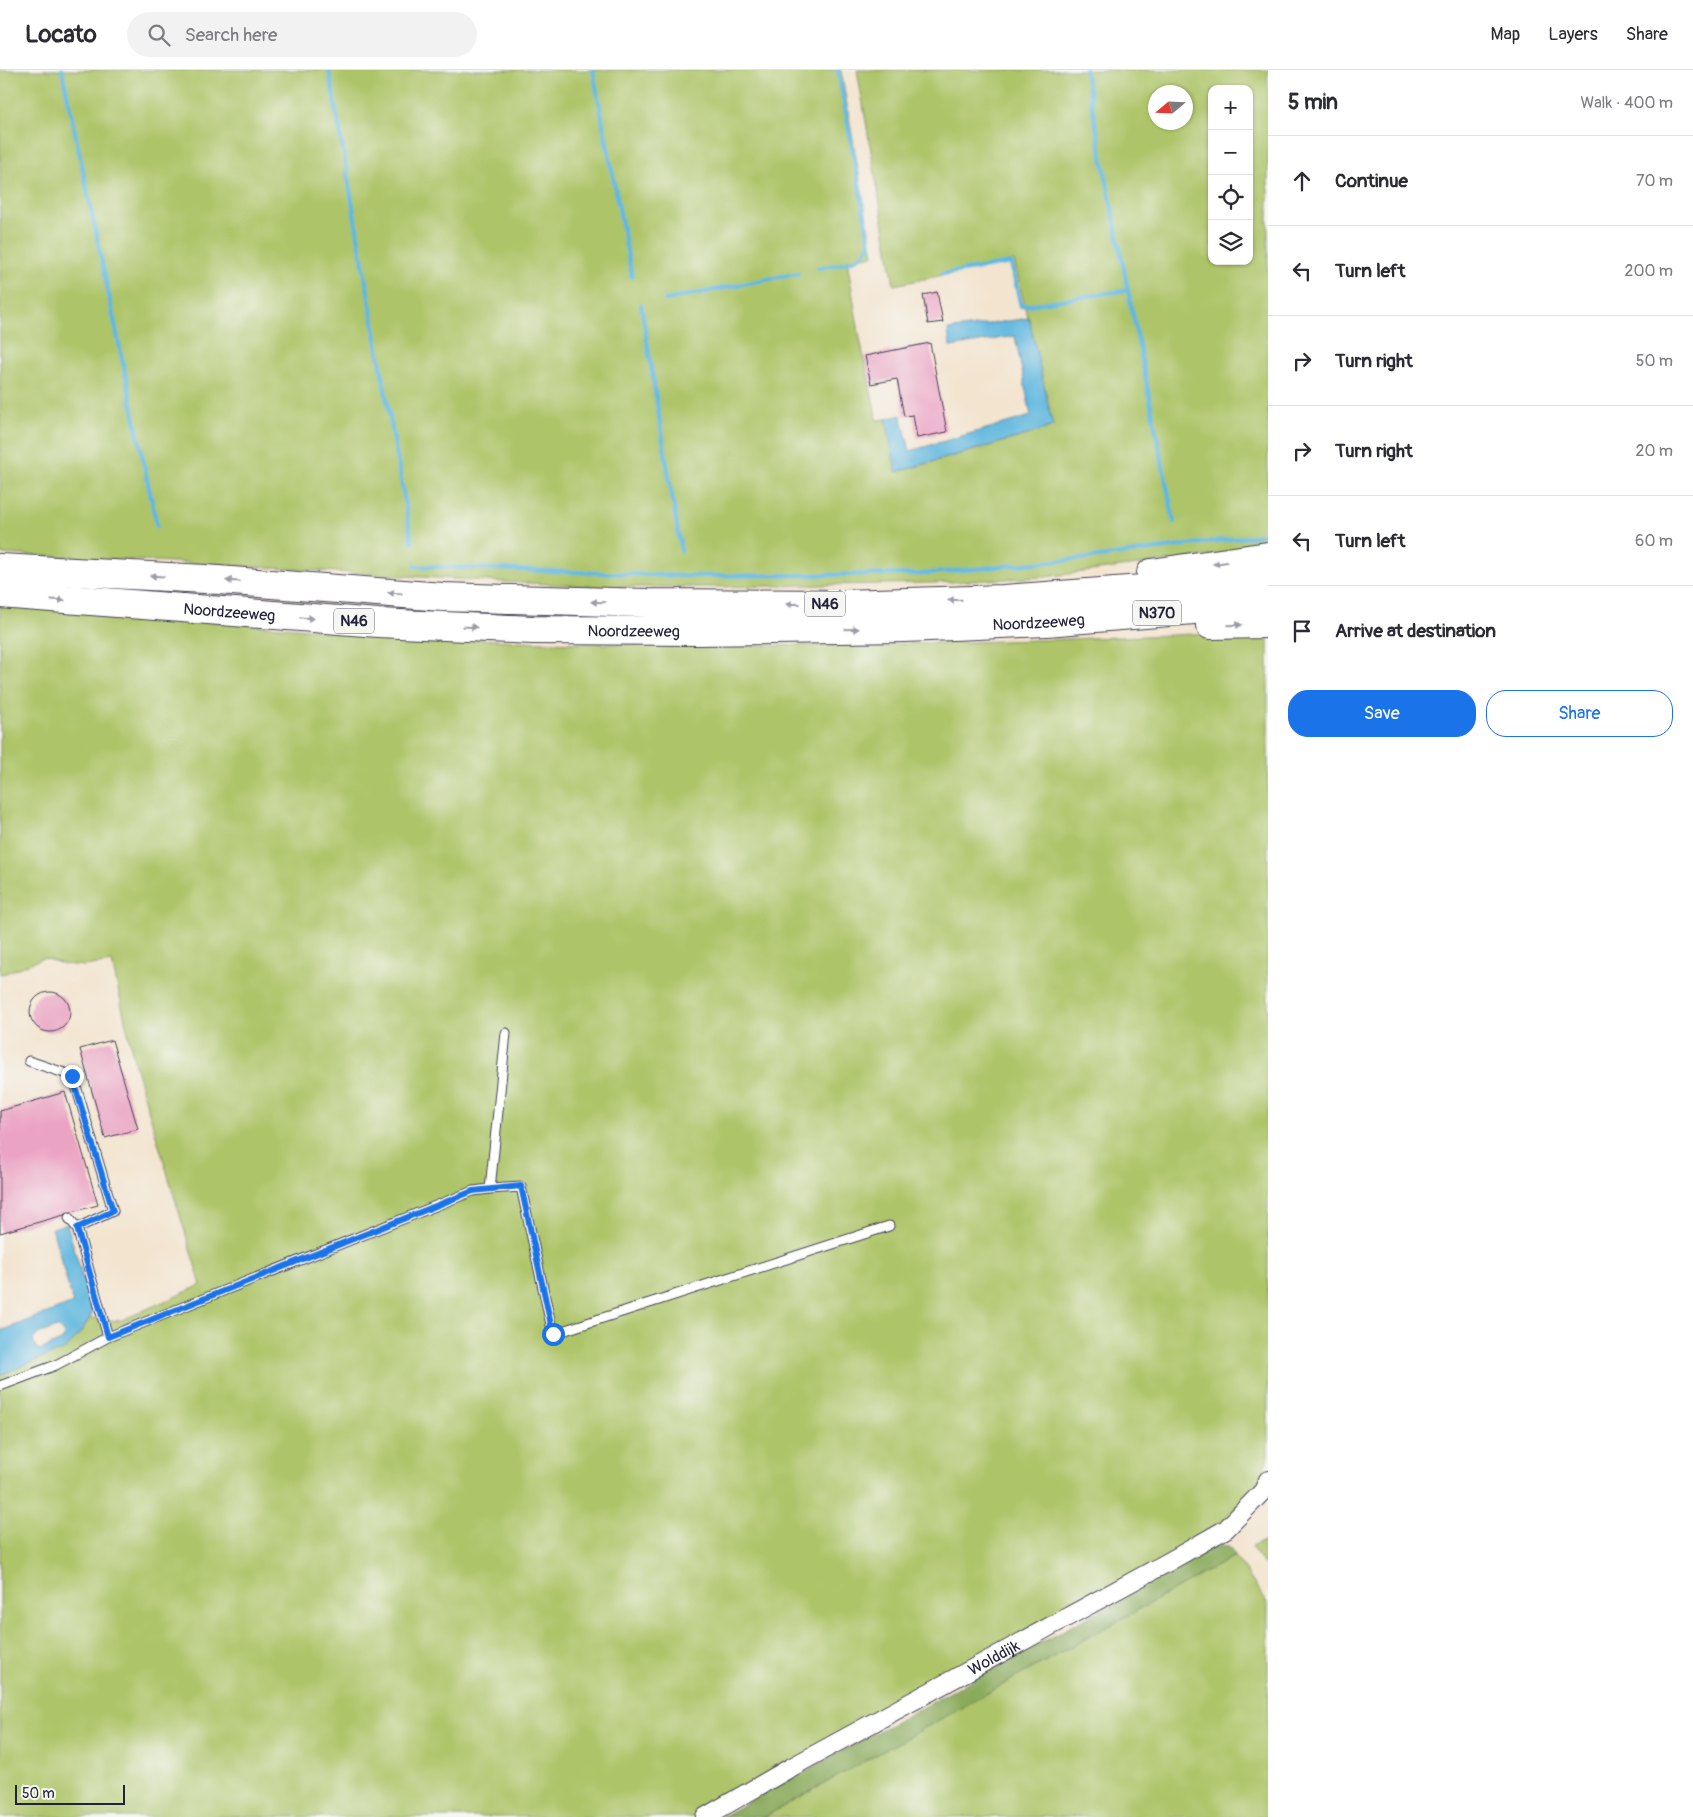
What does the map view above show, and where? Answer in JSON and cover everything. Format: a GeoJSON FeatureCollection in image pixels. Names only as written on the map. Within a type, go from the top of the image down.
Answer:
{"type":"FeatureCollection","features":[{"type":"Feature","properties":{"kind":"highway","name":"N46"},"geometry":{"type":"LineString","coordinates":[[1004,599],[1154,572],[1268,556]]}},
{"type":"Feature","properties":{"kind":"highway","name":"Noordzeeweg"},"geometry":{"type":"LineString","coordinates":[[0,568],[215,580],[443,596],[647,604],[843,604],[1004,599],[1268,580]]}},
{"type":"Feature","properties":{"kind":"highway","name":"Noordzeeweg"},"geometry":{"type":"LineString","coordinates":[[0,594],[378,623],[533,630],[832,630],[1046,622],[1268,604]]}},
{"type":"Feature","properties":{"kind":"highway","name":"N46"},"geometry":{"type":"LineString","coordinates":[[1046,622],[1150,626],[1268,624]]}},
{"type":"Feature","properties":{"kind":"street","name":"Wolddijk"},"geometry":{"type":"LineString","coordinates":[[705,1817],[790,1768],[1226,1529],[1263,1492],[1268,1480]]}},
{"type":"Feature","properties":{"kind":"lane"},"geometry":{"type":"LineString","coordinates":[[490,1189],[506,1033]]}},
{"type":"Feature","properties":{"kind":"lane"},"geometry":{"type":"LineString","coordinates":[[29,1061],[72,1076],[113,1211],[77,1228]]}},
{"type":"Feature","properties":{"kind":"lane"},"geometry":{"type":"LineString","coordinates":[[0,1386],[56,1365],[108,1337],[473,1191],[521,1186],[553,1334],[889,1226]]}},
{"type":"Feature","properties":{"kind":"lane"},"geometry":{"type":"LineString","coordinates":[[69,1218],[77,1228],[108,1337]]}},
{"type":"Feature","properties":{"kind":"green space"},"geometry":{"type":"Polygon","coordinates":[[[0,70],[841,70],[873,255],[847,260],[860,339],[877,420],[886,419],[897,472],[1053,426],[1014,261],[894,285],[857,70],[1268,70],[1268,548],[1045,577],[934,583],[718,587],[612,587],[0,554],[0,70]]]}},
{"type":"Feature","properties":{"kind":"green space"},"geometry":{"type":"Polygon","coordinates":[[[0,605],[386,634],[617,644],[861,644],[1268,631],[1268,1458],[1261,1478],[1247,1498],[1208,1533],[696,1817],[0,1817],[0,1375],[67,1348],[90,1318],[120,1321],[201,1285],[136,1069],[112,962],[84,966],[63,964],[43,958],[0,974],[0,605]]]}},
{"type":"Feature","properties":{"kind":"green space"},"geometry":{"type":"Polygon","coordinates":[[[1268,1539],[1268,1570],[1251,1547],[1268,1539]]]}},
{"type":"Feature","properties":{"kind":"green space"},"geometry":{"type":"Polygon","coordinates":[[[1213,1546],[1229,1547],[1235,1556],[764,1817],[721,1817],[1088,1617],[1213,1546]]]}},
{"type":"Feature","properties":{"kind":"green space"},"geometry":{"type":"Polygon","coordinates":[[[1235,1556],[1268,1604],[1268,1817],[764,1817],[1235,1556]]]}},
{"type":"Feature","properties":{"kind":"water"},"geometry":{"type":"Polygon","coordinates":[[[1029,318],[1053,426],[896,472],[886,419],[901,415],[910,451],[1031,416],[1015,336],[950,347],[948,330],[1029,318]]]}},
{"type":"Feature","properties":{"kind":"water"},"geometry":{"type":"Polygon","coordinates":[[[67,1224],[93,1313],[67,1348],[0,1375],[0,1331],[73,1303],[52,1228],[67,1224]],[[57,1327],[38,1334],[33,1340],[36,1348],[40,1350],[63,1340],[64,1335],[57,1327]]]}},
{"type":"Feature","properties":{"kind":"building"},"geometry":{"type":"Polygon","coordinates":[[[937,292],[943,322],[928,324],[923,295],[937,292]]]}},
{"type":"Feature","properties":{"kind":"building"},"geometry":{"type":"Polygon","coordinates":[[[930,343],[947,432],[917,438],[913,415],[904,416],[897,379],[871,384],[865,356],[930,343]]]}},
{"type":"Feature","properties":{"kind":"building"},"geometry":{"type":"Polygon","coordinates":[[[50,992],[64,998],[70,1012],[64,1026],[50,1032],[36,1026],[30,1012],[36,998],[50,992]]]}},
{"type":"Feature","properties":{"kind":"building"},"geometry":{"type":"Polygon","coordinates":[[[112,1040],[138,1129],[105,1138],[80,1049],[112,1040]]]}},
{"type":"Feature","properties":{"kind":"building"},"geometry":{"type":"Polygon","coordinates":[[[65,1092],[98,1205],[68,1212],[64,1215],[0,1233],[0,1111],[65,1092]]]}},
{"type":"Feature","properties":{"kind":"waterway"},"geometry":{"type":"LineString","coordinates":[[62,70],[157,526]]}},
{"type":"Feature","properties":{"kind":"waterway"},"geometry":{"type":"LineString","coordinates":[[329,70],[412,543]]}},
{"type":"Feature","properties":{"kind":"waterway"},"geometry":{"type":"LineString","coordinates":[[593,70],[632,277]]}},
{"type":"Feature","properties":{"kind":"waterway"},"geometry":{"type":"LineString","coordinates":[[818,268],[854,260],[866,251],[870,245],[838,70]]}},
{"type":"Feature","properties":{"kind":"waterway"},"geometry":{"type":"LineString","coordinates":[[942,274],[1011,263],[1021,306],[1128,290],[1085,70]]}},
{"type":"Feature","properties":{"kind":"waterway"},"geometry":{"type":"LineString","coordinates":[[665,300],[798,273]]}},
{"type":"Feature","properties":{"kind":"waterway"},"geometry":{"type":"LineString","coordinates":[[1128,290],[1174,522]]}},
{"type":"Feature","properties":{"kind":"waterway"},"geometry":{"type":"LineString","coordinates":[[641,305],[681,551]]}},
{"type":"Feature","properties":{"kind":"waterway"},"geometry":{"type":"LineString","coordinates":[[415,566],[682,576],[921,574],[1099,557],[1268,534]]}},
{"type":"Feature","properties":{"kind":"route"},"geometry":{"type":"LineString","coordinates":[[72,1076],[113,1211],[77,1228],[108,1337],[473,1191],[521,1186],[553,1334]]}}]}
